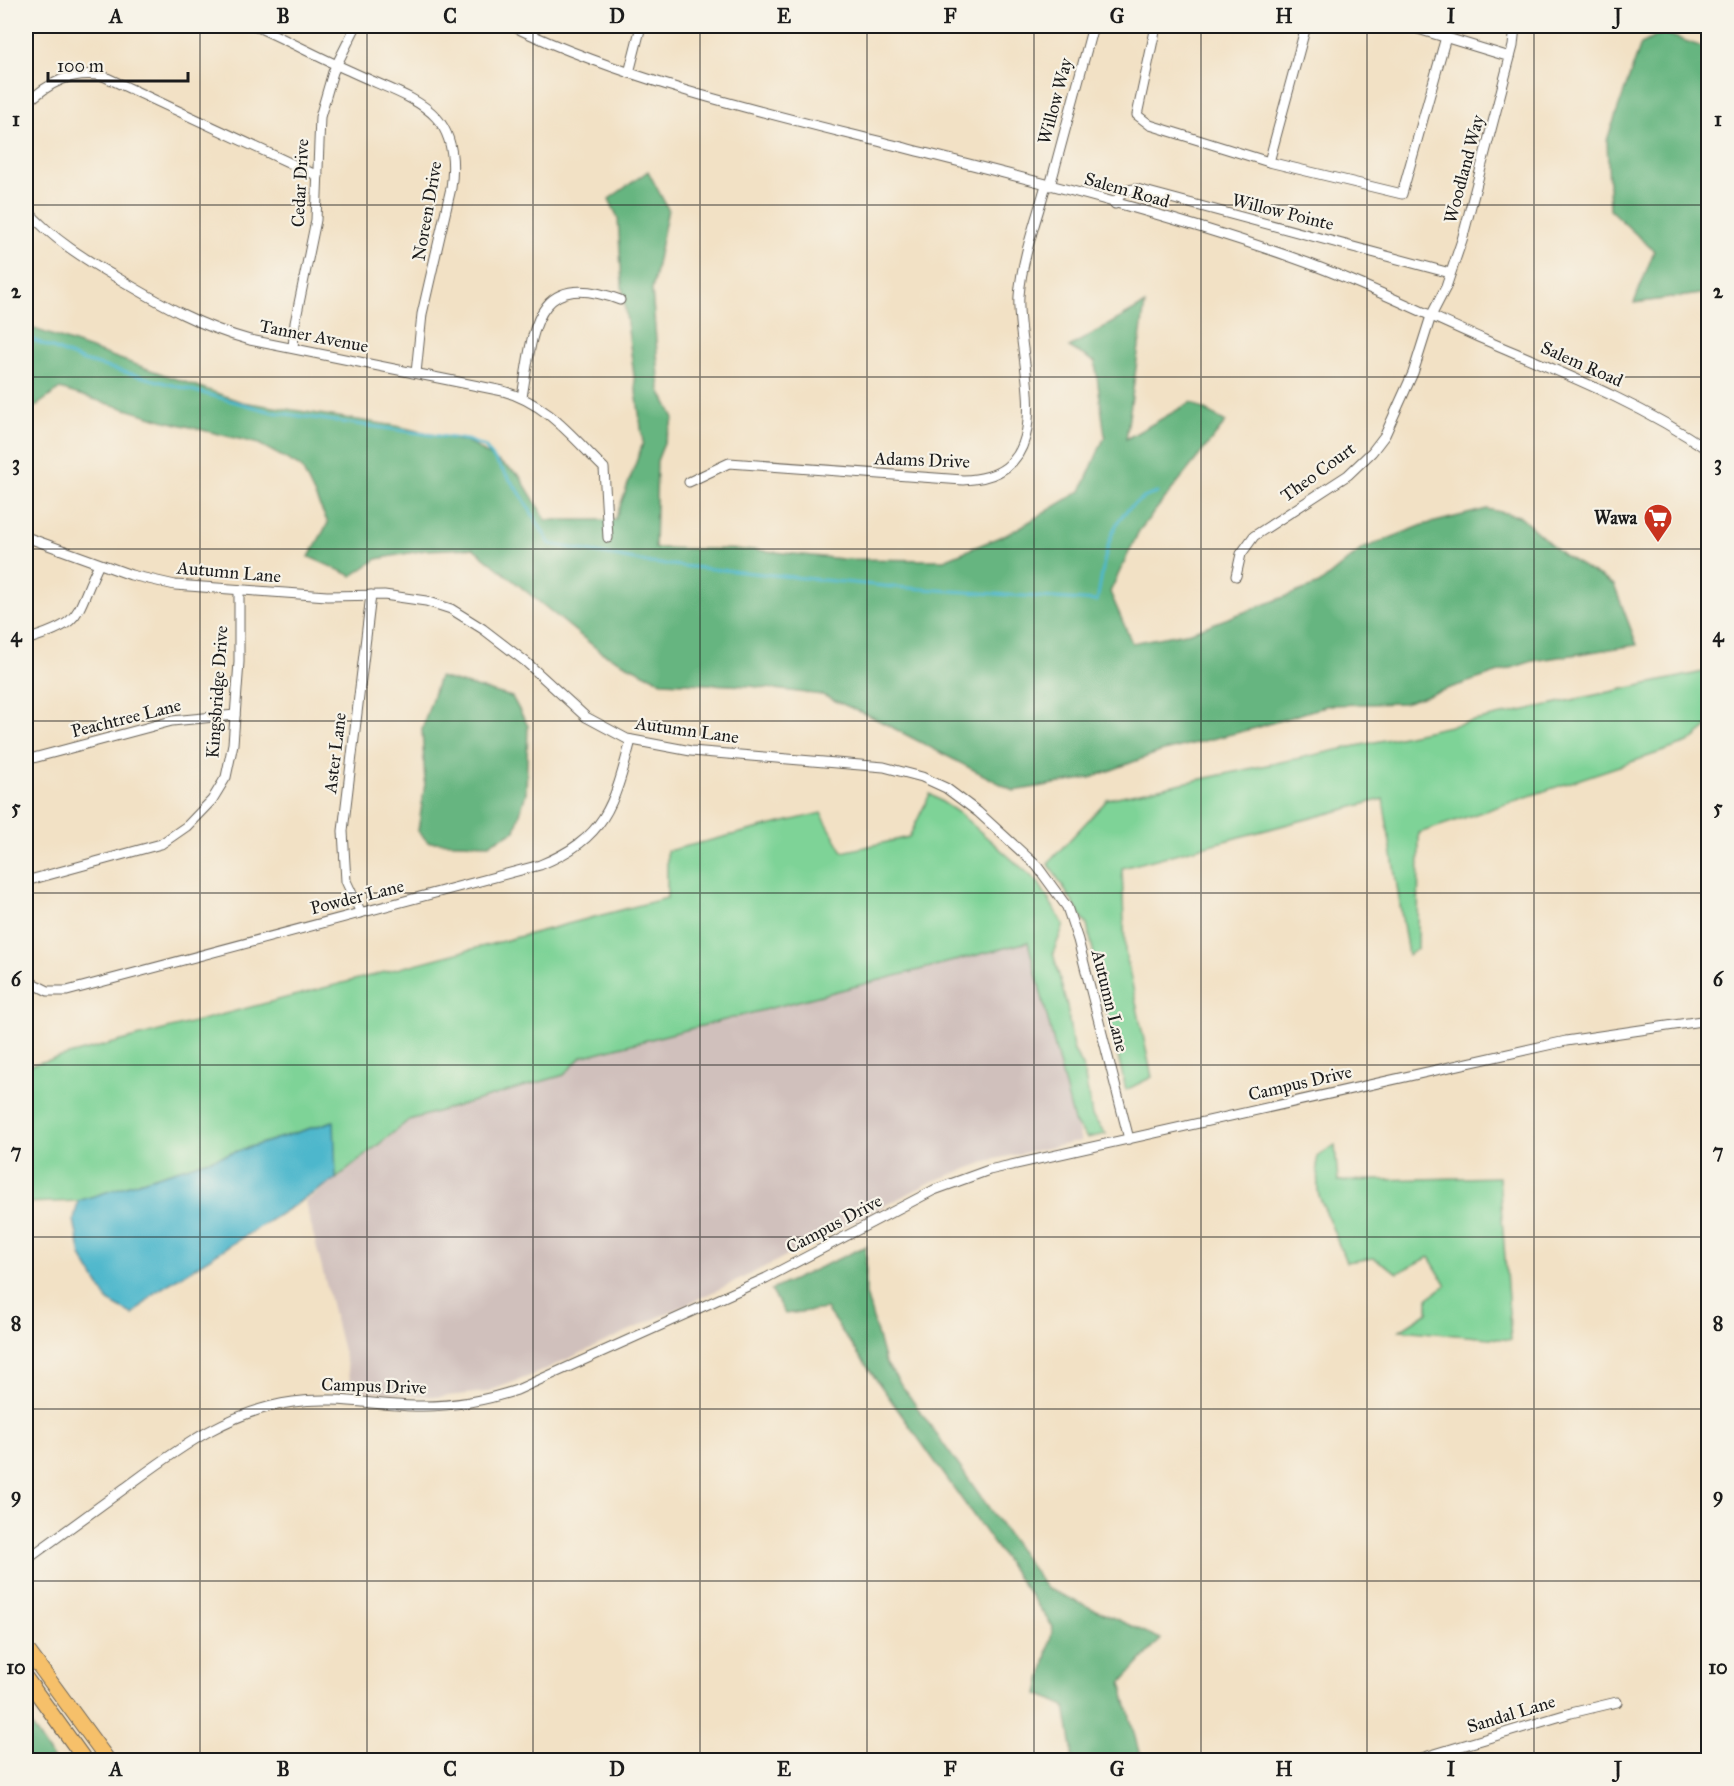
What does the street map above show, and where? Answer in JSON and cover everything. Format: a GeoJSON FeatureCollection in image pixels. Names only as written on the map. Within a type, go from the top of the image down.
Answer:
{"type":"FeatureCollection","features":[{"type":"Feature","properties":{"kind":"highway"},"geometry":{"type":"LineString","coordinates":[[26,1648],[108,1761]]}},
{"type":"Feature","properties":{"kind":"highway"},"geometry":{"type":"LineString","coordinates":[[26,1678],[85,1761]]}},
{"type":"Feature","properties":{"kind":"street","name":"Noreen Drive"},"geometry":{"type":"LineString","coordinates":[[255,26],[416,101],[439,120],[452,147],[454,167],[451,188],[422,314],[416,373]]}},
{"type":"Feature","properties":{"kind":"street","name":"Cedar Drive"},"geometry":{"type":"LineString","coordinates":[[293,348],[295,323],[315,231],[320,117],[336,65],[356,26]]}},
{"type":"Feature","properties":{"kind":"street","name":"Salem Road"},"geometry":{"type":"LineString","coordinates":[[512,26],[629,73],[734,104],[1048,185],[1229,236],[1297,259],[1636,406],[1708,450]]}},
{"type":"Feature","properties":{"kind":"street"},"geometry":{"type":"LineString","coordinates":[[629,73],[641,26]]}},
{"type":"Feature","properties":{"kind":"street","name":"Willow Way"},"geometry":{"type":"LineString","coordinates":[[1048,185],[1093,26]]}},
{"type":"Feature","properties":{"kind":"street"},"geometry":{"type":"LineString","coordinates":[[1156,26],[1137,115],[1150,125],[1269,162],[1401,194],[1446,37]]}},
{"type":"Feature","properties":{"kind":"street"},"geometry":{"type":"LineString","coordinates":[[1269,162],[1306,26]]}},
{"type":"Feature","properties":{"kind":"street"},"geometry":{"type":"LineString","coordinates":[[1408,26],[1510,57]]}},
{"type":"Feature","properties":{"kind":"street","name":"Woodland Way"},"geometry":{"type":"LineString","coordinates":[[1431,316],[1462,240],[1510,57],[1515,26]]}},
{"type":"Feature","properties":{"kind":"street"},"geometry":{"type":"LineString","coordinates":[[26,105],[62,79],[82,74],[103,76],[318,176]]}},
{"type":"Feature","properties":{"kind":"street","name":"Adams Drive"},"geometry":{"type":"LineString","coordinates":[[689,482],[729,463],[963,480],[996,474],[1019,453],[1028,433],[1029,401],[1020,327],[1019,296],[1024,265],[1048,185]]}},
{"type":"Feature","properties":{"kind":"street","name":"Willow Pointe"},"geometry":{"type":"LineString","coordinates":[[1115,204],[1121,193],[1127,189],[1137,189],[1450,273]]}},
{"type":"Feature","properties":{"kind":"street","name":"Tanner Avenue"},"geometry":{"type":"LineString","coordinates":[[26,209],[70,249],[171,310],[220,332],[522,398],[554,418],[604,468],[608,538]]}},
{"type":"Feature","properties":{"kind":"street"},"geometry":{"type":"LineString","coordinates":[[522,398],[534,330],[541,314],[553,300],[570,290],[586,289],[620,300]]}},
{"type":"Feature","properties":{"kind":"street","name":"Theo Court"},"geometry":{"type":"LineString","coordinates":[[1236,576],[1241,554],[1254,536],[1348,475],[1379,444],[1395,416],[1413,374],[1431,316]]}},
{"type":"Feature","properties":{"kind":"street","name":"Autumn Lane"},"geometry":{"type":"LineString","coordinates":[[26,537],[99,564],[160,582],[239,591],[371,595],[426,601],[462,615],[520,657],[586,717],[612,733],[631,740],[691,751],[897,769],[934,782],[968,803],[1037,866],[1066,907],[1078,940],[1129,1139]]}},
{"type":"Feature","properties":{"kind":"street"},"geometry":{"type":"LineString","coordinates":[[26,640],[62,628],[75,618],[99,564]]}},
{"type":"Feature","properties":{"kind":"street","name":"Kingsbridge Drive"},"geometry":{"type":"LineString","coordinates":[[26,881],[161,844],[187,826],[212,800],[226,777],[233,744],[239,662],[239,591]]}},
{"type":"Feature","properties":{"kind":"street","name":"Aster Lane"},"geometry":{"type":"LineString","coordinates":[[360,912],[346,881],[343,831],[371,595]]}},
{"type":"Feature","properties":{"kind":"street","name":"Peachtree Lane"},"geometry":{"type":"LineString","coordinates":[[26,760],[172,720],[235,715]]}},
{"type":"Feature","properties":{"kind":"street","name":"Powder Lane"},"geometry":{"type":"LineString","coordinates":[[26,980],[48,991],[67,991],[546,863],[573,850],[592,835],[610,808],[631,740]]}},
{"type":"Feature","properties":{"kind":"street","name":"Campus Drive"},"geometry":{"type":"LineString","coordinates":[[26,1560],[181,1447],[234,1418],[292,1402],[334,1400],[416,1406],[454,1404],[498,1397],[532,1385],[756,1283],[950,1183],[989,1170],[1566,1041],[1708,1020]]}},
{"type":"Feature","properties":{"kind":"street","name":"Sandal Lane"},"geometry":{"type":"LineString","coordinates":[[1415,1761],[1571,1713],[1617,1702]]}},
{"type":"Feature","properties":{"kind":"shaded area"},"geometry":{"type":"Polygon","coordinates":[[[1028,942],[1081,1141],[995,1159],[933,1181],[739,1280],[533,1375],[486,1392],[438,1397],[353,1390],[305,1202],[336,1179],[334,1121],[1028,942]]]}},
{"type":"Feature","properties":{"kind":"green space"},"geometry":{"type":"Polygon","coordinates":[[[1663,33],[1708,49],[1708,293],[1634,303],[1654,251],[1610,210],[1607,140],[1641,44],[1663,33]]]}},
{"type":"Feature","properties":{"kind":"green space"},"geometry":{"type":"Polygon","coordinates":[[[648,171],[668,209],[652,290],[660,390],[674,418],[657,461],[655,548],[756,550],[842,559],[944,560],[1012,532],[1081,491],[1105,436],[1095,362],[1069,347],[1145,304],[1126,439],[1191,402],[1226,422],[1139,531],[1110,592],[1132,643],[1191,632],[1319,584],[1362,549],[1423,525],[1487,509],[1519,516],[1563,555],[1614,585],[1637,645],[1533,661],[1404,703],[1329,705],[1256,728],[1160,752],[1090,778],[1014,791],[872,717],[822,695],[750,686],[662,682],[601,652],[473,548],[425,550],[377,559],[352,576],[309,557],[328,523],[301,467],[259,444],[162,420],[60,389],[26,413],[26,326],[242,402],[396,426],[470,443],[519,475],[546,520],[615,520],[643,443],[622,285],[618,218],[609,199],[648,171]]]}},
{"type":"Feature","properties":{"kind":"green space"},"geometry":{"type":"Polygon","coordinates":[[[1708,671],[1708,727],[1688,743],[1419,833],[1418,948],[1408,955],[1383,799],[1122,868],[1125,951],[1152,1077],[1126,1090],[1087,925],[1048,863],[1108,799],[1708,671]]]}},
{"type":"Feature","properties":{"kind":"green space"},"geometry":{"type":"Polygon","coordinates":[[[439,677],[512,697],[528,726],[526,793],[515,831],[489,844],[428,842],[418,831],[425,783],[422,729],[439,677]]]}},
{"type":"Feature","properties":{"kind":"green space"},"geometry":{"type":"Polygon","coordinates":[[[930,794],[959,813],[1038,882],[1064,925],[1053,953],[1067,1006],[1073,1049],[1083,1066],[1092,1116],[1106,1134],[1087,1138],[1074,1122],[1028,942],[581,1057],[564,1075],[409,1120],[336,1179],[333,1121],[78,1201],[26,1203],[26,1066],[667,898],[667,851],[821,813],[843,852],[909,837],[930,794]]]}},
{"type":"Feature","properties":{"kind":"green space"},"geometry":{"type":"Polygon","coordinates":[[[1335,1145],[1338,1181],[1499,1177],[1511,1340],[1400,1330],[1428,1312],[1428,1298],[1446,1285],[1429,1257],[1398,1273],[1374,1258],[1346,1262],[1318,1193],[1317,1157],[1335,1145]]]}},
{"type":"Feature","properties":{"kind":"green space"},"geometry":{"type":"Polygon","coordinates":[[[866,1246],[866,1294],[885,1362],[1046,1588],[1161,1639],[1121,1683],[1141,1760],[1072,1760],[1065,1706],[1038,1694],[1053,1627],[826,1309],[785,1314],[771,1290],[866,1246]]]}},
{"type":"Feature","properties":{"kind":"green space"},"geometry":{"type":"Polygon","coordinates":[[[26,1717],[54,1760],[26,1760],[26,1717]]]}},
{"type":"Feature","properties":{"kind":"water"},"geometry":{"type":"Polygon","coordinates":[[[334,1121],[336,1179],[154,1293],[133,1315],[108,1301],[81,1256],[74,1220],[78,1201],[334,1121]]]}},
{"type":"Feature","properties":{"kind":"waterway"},"geometry":{"type":"LineString","coordinates":[[26,337],[84,361],[272,412],[467,440],[485,447],[520,493],[550,544],[651,563],[894,587],[1097,601],[1106,552],[1118,522],[1127,510],[1140,500],[1157,493]]}},
{"type":"Feature","properties":{"kind":"place","name":"Wawa"},"geometry":{"type":"Point","coordinates":[1658,544]}}]}
